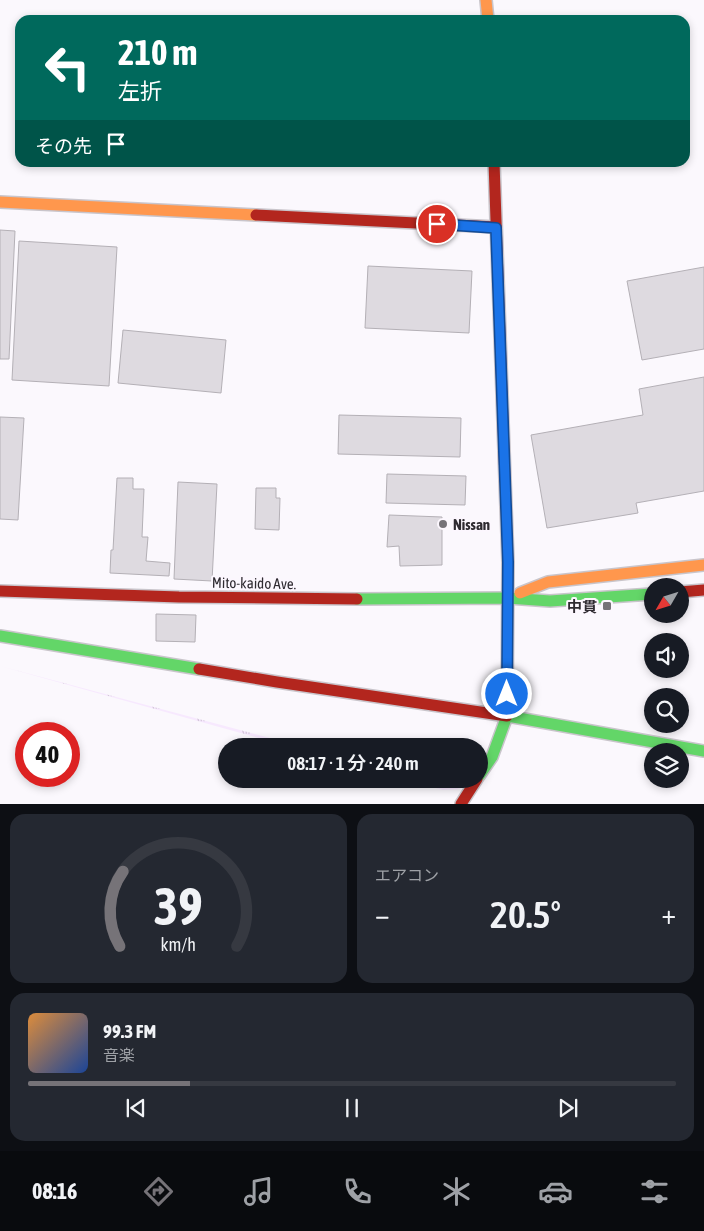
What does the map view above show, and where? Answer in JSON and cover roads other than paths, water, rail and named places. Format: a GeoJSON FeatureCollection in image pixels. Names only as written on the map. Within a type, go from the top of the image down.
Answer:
{"type":"FeatureCollection","features":[{"type":"Feature","properties":{"kind":"main road"},"geometry":{"type":"LineString","coordinates":[[486,0],[488,15]]}},
{"type":"Feature","properties":{"kind":"main road"},"geometry":{"type":"LineString","coordinates":[[488,763],[492,757],[507,716],[507,544],[494,167]]}},
{"type":"Feature","properties":{"kind":"main road"},"geometry":{"type":"LineString","coordinates":[[0,202],[496,228]]}},
{"type":"Feature","properties":{"kind":"main road","name":"Mito-kaido Ave."},"geometry":{"type":"LineString","coordinates":[[507,598],[548,582],[704,565]]}},
{"type":"Feature","properties":{"kind":"main road"},"geometry":{"type":"LineString","coordinates":[[689,591],[704,590]]}},
{"type":"Feature","properties":{"kind":"main road","name":"Mito-kaido Ave."},"geometry":{"type":"LineString","coordinates":[[0,591],[110,596],[507,598],[550,601],[644,595]]}},
{"type":"Feature","properties":{"kind":"main road"},"geometry":{"type":"LineString","coordinates":[[0,636],[277,682],[507,716],[704,751]]}},
{"type":"Feature","properties":{"kind":"main road"},"geometry":{"type":"LineString","coordinates":[[461,804],[471,788]]}},
{"type":"Feature","properties":{"kind":"place","name":"Nissan"},"geometry":{"type":"Point","coordinates":[443,524]}},
{"type":"Feature","properties":{"kind":"place","name":"中貫"},"geometry":{"type":"Point","coordinates":[607,606]}}]}
